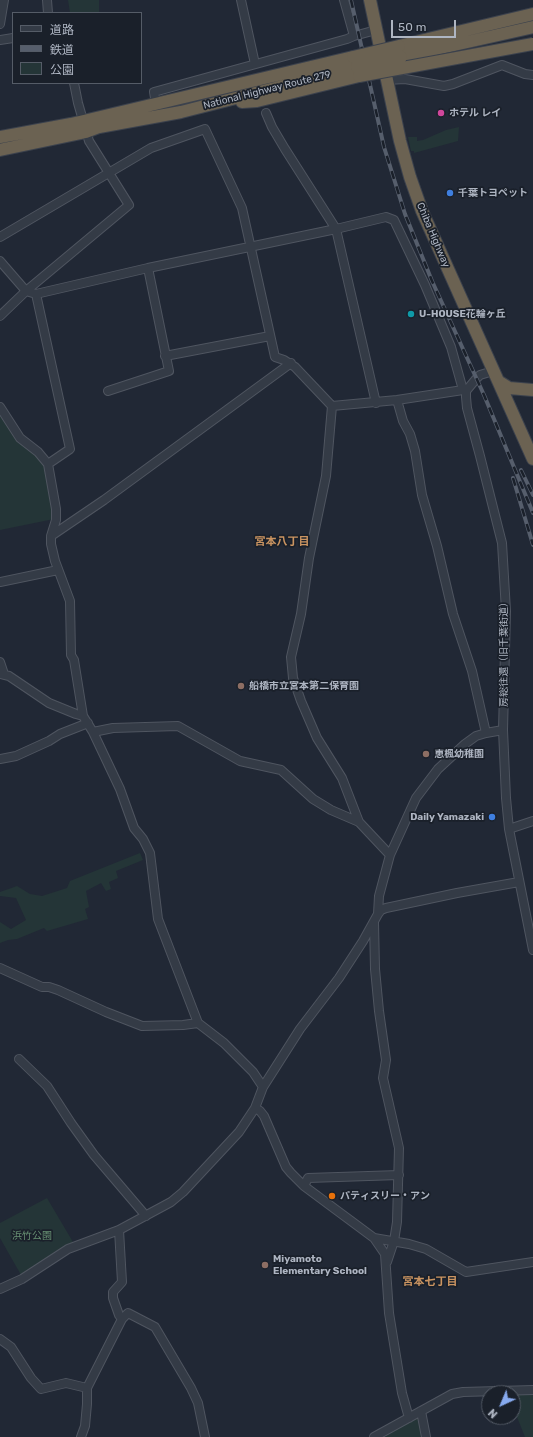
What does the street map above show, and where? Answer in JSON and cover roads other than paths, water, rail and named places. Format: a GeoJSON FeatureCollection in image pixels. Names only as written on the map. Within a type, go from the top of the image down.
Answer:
{"type":"FeatureCollection","features":[{"type":"Feature","properties":{"kind":"highway","name":"Chiba Highway"},"geometry":{"type":"LineString","coordinates":[[370,0],[410,176],[422,210],[533,459]]}},
{"type":"Feature","properties":{"kind":"highway","name":"National Highway Route 279"},"geometry":{"type":"LineString","coordinates":[[0,150],[86,132],[99,127],[180,112],[356,67],[400,52],[533,14]]}},
{"type":"Feature","properties":{"kind":"highway","name":"National Highway Route 279"},"geometry":{"type":"LineString","coordinates":[[400,52],[533,27]]}},
{"type":"Feature","properties":{"kind":"highway"},"geometry":{"type":"LineString","coordinates":[[356,67],[533,44]]}},
{"type":"Feature","properties":{"kind":"highway","name":"National Highway Route 279"},"geometry":{"type":"LineString","coordinates":[[0,137],[156,104],[356,67]]}},
{"type":"Feature","properties":{"kind":"highway"},"geometry":{"type":"LineString","coordinates":[[496,376],[509,388],[533,390]]}},
{"type":"Feature","properties":{"kind":"street"},"geometry":{"type":"LineString","coordinates":[[0,24],[4,0]]}},
{"type":"Feature","properties":{"kind":"street"},"geometry":{"type":"LineString","coordinates":[[47,0],[48,12]]}},
{"type":"Feature","properties":{"kind":"street"},"geometry":{"type":"LineString","coordinates":[[241,0],[254,64]]}},
{"type":"Feature","properties":{"kind":"street"},"geometry":{"type":"LineString","coordinates":[[344,0],[354,36]]}},
{"type":"Feature","properties":{"kind":"street"},"geometry":{"type":"LineString","coordinates":[[156,104],[154,92],[376,30]]}},
{"type":"Feature","properties":{"kind":"street"},"geometry":{"type":"LineString","coordinates":[[0,40],[12,38]]}},
{"type":"Feature","properties":{"kind":"street"},"geometry":{"type":"LineString","coordinates":[[387,80],[405,79],[444,86],[502,65],[525,74],[533,75]]}},
{"type":"Feature","properties":{"kind":"street"},"geometry":{"type":"LineString","coordinates":[[0,316],[26,291],[129,205],[89,141],[74,84]]}},
{"type":"Feature","properties":{"kind":"street"},"geometry":{"type":"LineString","coordinates":[[266,113],[272,127],[285,149],[336,229],[376,402]]}},
{"type":"Feature","properties":{"kind":"street"},"geometry":{"type":"LineString","coordinates":[[0,237],[151,148],[206,129],[242,208],[275,357],[290,363],[332,406],[326,476],[291,657],[293,678],[300,701],[317,738],[342,778],[359,822],[390,855]]}},
{"type":"Feature","properties":{"kind":"street","name":"房総往還（旧千葉街道）"},"geometry":{"type":"LineString","coordinates":[[36,294],[148,268],[336,229],[386,217],[394,220],[452,347],[502,543],[506,631],[503,730],[506,798],[509,828],[533,950]]}},
{"type":"Feature","properties":{"kind":"street"},"geometry":{"type":"LineString","coordinates":[[0,261],[26,291],[36,294],[70,449],[48,464]]}},
{"type":"Feature","properties":{"kind":"street"},"geometry":{"type":"LineString","coordinates":[[108,391],[169,371],[148,268]]}},
{"type":"Feature","properties":{"kind":"street"},"geometry":{"type":"LineString","coordinates":[[166,356],[270,336]]}},
{"type":"Feature","properties":{"kind":"street"},"geometry":{"type":"LineString","coordinates":[[51,536],[104,500],[290,363]]}},
{"type":"Feature","properties":{"kind":"street"},"geometry":{"type":"LineString","coordinates":[[332,406],[397,400],[464,391],[480,375],[496,376]]}},
{"type":"Feature","properties":{"kind":"street"},"geometry":{"type":"LineString","coordinates":[[397,400],[403,421],[410,434],[415,451],[422,495],[437,546],[453,614],[472,671],[486,733]]}},
{"type":"Feature","properties":{"kind":"street"},"geometry":{"type":"LineString","coordinates":[[0,407],[20,438],[38,452],[48,464],[56,509],[55,526],[51,536],[52,550],[70,601],[71,655],[74,660],[86,720],[120,790],[134,828],[143,839],[150,853],[158,919],[198,1023],[224,1043],[253,1072],[263,1088]]}},
{"type":"Feature","properties":{"kind":"street"},"geometry":{"type":"LineString","coordinates":[[0,582],[58,570]]}},
{"type":"Feature","properties":{"kind":"street"},"geometry":{"type":"LineString","coordinates":[[0,662],[2,674],[9,676],[49,703],[76,714],[86,720]]}},
{"type":"Feature","properties":{"kind":"street"},"geometry":{"type":"LineString","coordinates":[[0,759],[16,756],[49,741],[86,720]]}},
{"type":"Feature","properties":{"kind":"street"},"geometry":{"type":"LineString","coordinates":[[93,732],[114,728],[178,726],[240,761],[281,770],[313,800],[331,810],[359,822]]}},
{"type":"Feature","properties":{"kind":"street"},"geometry":{"type":"LineString","coordinates":[[386,1263],[394,1241],[397,1222],[399,1148],[383,1078],[386,1060],[377,997],[375,969],[376,917],[379,896],[390,855],[416,798],[428,780],[465,744],[476,736],[503,730]]}},
{"type":"Feature","properties":{"kind":"street"},"geometry":{"type":"LineString","coordinates":[[509,828],[533,822]]}},
{"type":"Feature","properties":{"kind":"street"},"geometry":{"type":"LineString","coordinates":[[0,1289],[22,1279],[68,1249],[119,1230],[146,1216],[171,1202],[183,1192],[239,1132],[255,1108],[263,1088],[300,1029],[339,978],[363,941],[376,917],[386,908],[519,882]]}},
{"type":"Feature","properties":{"kind":"street"},"geometry":{"type":"LineString","coordinates":[[0,968],[42,987],[49,987],[58,990],[106,1012],[142,1026],[198,1023]]}},
{"type":"Feature","properties":{"kind":"street"},"geometry":{"type":"LineString","coordinates":[[19,1059],[47,1086],[94,1155],[146,1216]]}},
{"type":"Feature","properties":{"kind":"street"},"geometry":{"type":"LineString","coordinates":[[255,1108],[264,1116],[286,1167],[304,1186],[374,1238],[385,1254],[389,1313],[402,1393],[409,1418]]}},
{"type":"Feature","properties":{"kind":"street"},"geometry":{"type":"LineString","coordinates":[[304,1186],[308,1178],[399,1175]]}},
{"type":"Feature","properties":{"kind":"street"},"geometry":{"type":"LineString","coordinates":[[119,1230],[122,1282],[113,1292],[113,1298],[122,1319]]}},
{"type":"Feature","properties":{"kind":"street"},"geometry":{"type":"LineString","coordinates":[[374,1238],[409,1244],[426,1249],[466,1272],[533,1262]]}},
{"type":"Feature","properties":{"kind":"street"},"geometry":{"type":"LineString","coordinates":[[81,1437],[85,1426],[88,1404],[87,1388],[122,1319],[128,1314],[155,1326],[191,1388],[198,1403],[205,1437]]}},
{"type":"Feature","properties":{"kind":"street"},"geometry":{"type":"LineString","coordinates":[[0,1339],[12,1347],[41,1389],[66,1383],[87,1388]]}},
{"type":"Feature","properties":{"kind":"street"},"geometry":{"type":"LineString","coordinates":[[374,1437],[452,1394],[463,1392],[533,1390]]}},
{"type":"Feature","properties":{"kind":"street"},"geometry":{"type":"LineString","coordinates":[[421,1411],[426,1437]]}},
{"type":"Feature","properties":{"kind":"railway"},"geometry":{"type":"LineString","coordinates":[[351,0],[384,147],[405,214],[432,281],[484,395],[533,513]]}},
{"type":"Feature","properties":{"kind":"railway"},"geometry":{"type":"LineString","coordinates":[[521,470],[533,495]]}},
{"type":"Feature","properties":{"kind":"railway"},"geometry":{"type":"LineString","coordinates":[[513,478],[533,545]]}},
{"type":"Feature","properties":{"kind":"place","name":"ホテル レイ"},"geometry":{"type":"Point","coordinates":[441,113]}},
{"type":"Feature","properties":{"kind":"place","name":"千葉トヨペット"},"geometry":{"type":"Point","coordinates":[450,193]}},
{"type":"Feature","properties":{"kind":"place","name":"U-HOUSE花輪ヶ丘"},"geometry":{"type":"Point","coordinates":[411,314]}},
{"type":"Feature","properties":{"kind":"place","name":"船橋市立宮本第二保育園"},"geometry":{"type":"Point","coordinates":[241,686]}},
{"type":"Feature","properties":{"kind":"place","name":"恵楓幼稚園"},"geometry":{"type":"Point","coordinates":[426,754]}},
{"type":"Feature","properties":{"kind":"place","name":"Daily Yamazaki"},"geometry":{"type":"Point","coordinates":[492,817]}},
{"type":"Feature","properties":{"kind":"place","name":"パティスリー・アン"},"geometry":{"type":"Point","coordinates":[332,1196]}},
{"type":"Feature","properties":{"kind":"place","name":"Miyamoto Elementary School"},"geometry":{"type":"Point","coordinates":[265,1265]}},
{"type":"Feature","properties":{"kind":"district","name":"宮本八丁目"},"geometry":{"type":"Point","coordinates":[282,542]}},
{"type":"Feature","properties":{"kind":"district","name":"宮本七丁目"},"geometry":{"type":"Point","coordinates":[430,1282]}},
{"type":"Feature","properties":{"kind":"park label","name":"浜竹公園"},"geometry":{"type":"Point","coordinates":[32,1236]}}]}
